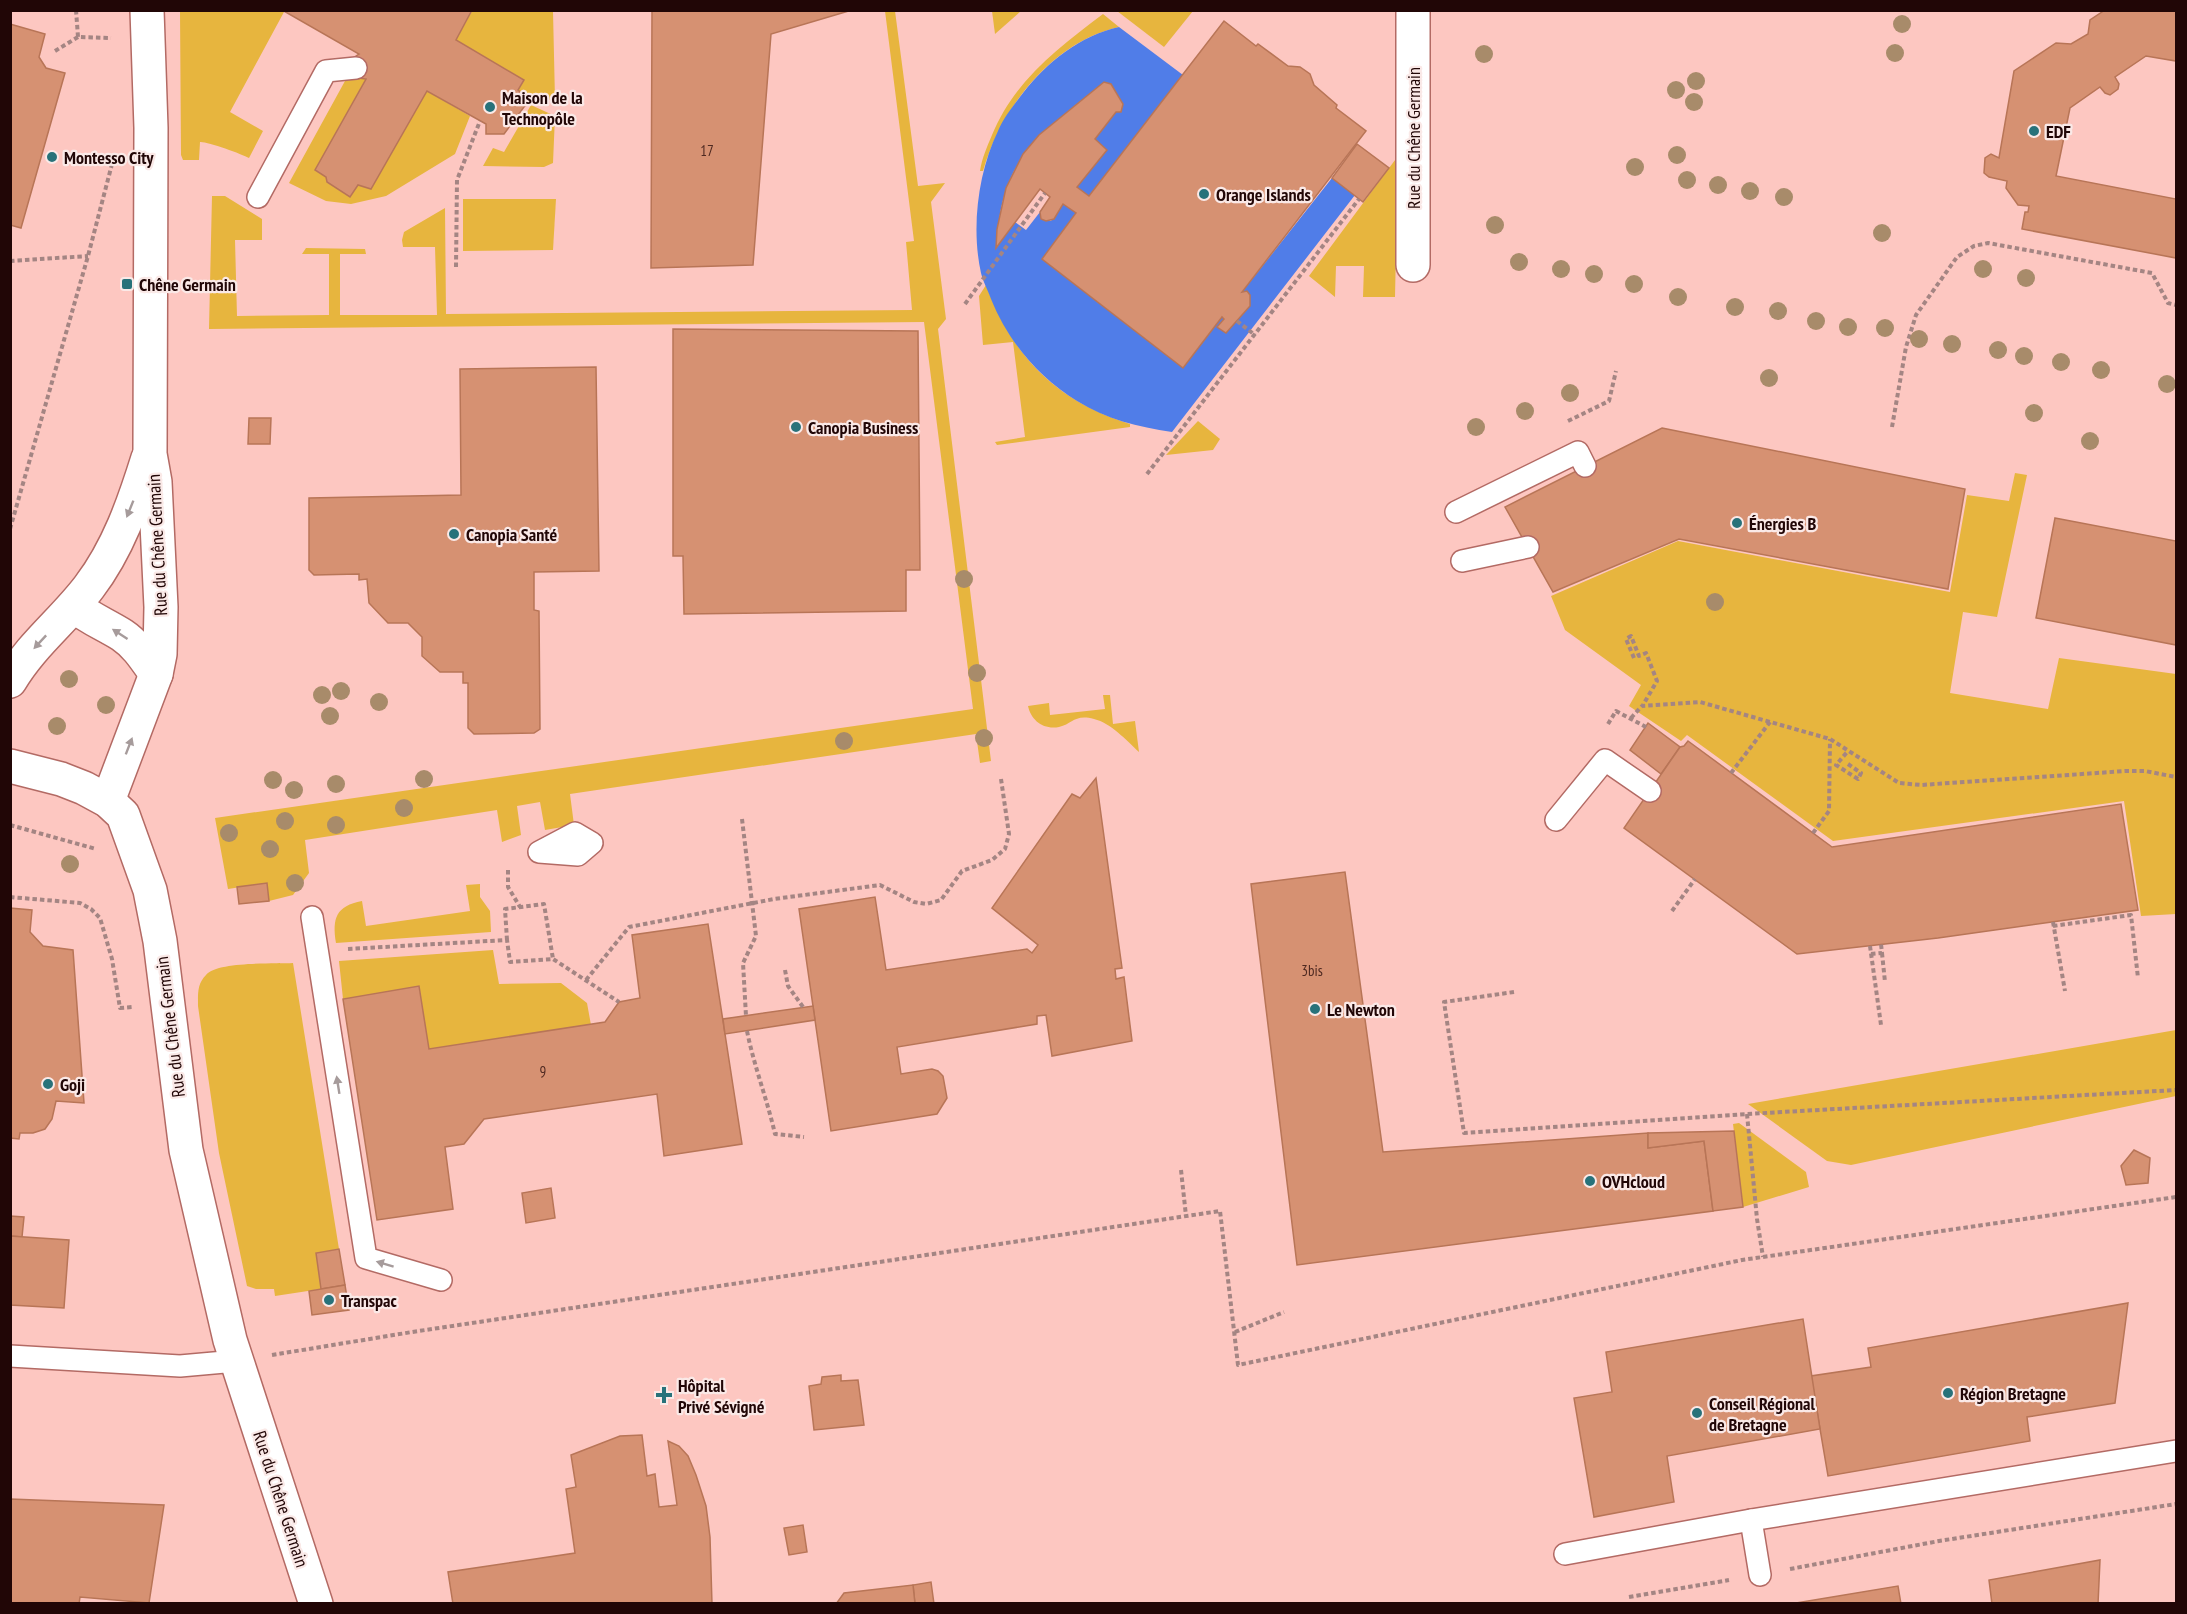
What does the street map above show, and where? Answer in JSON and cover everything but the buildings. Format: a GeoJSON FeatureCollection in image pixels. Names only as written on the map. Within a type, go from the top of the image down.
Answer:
{"type":"FeatureCollection","features":[{"type":"Feature","properties":{"kind":"street","name":"Rue du Chêne Germain"},"geometry":{"type":"LineString","coordinates":[[147,10],[151,128],[150,454],[155,482],[162,607],[161,637],[156,674],[108,801],[123,815],[150,890],[160,941],[186,1150],[236,1360],[316,1604]]}},
{"type":"Feature","properties":{"kind":"street","name":"Rue du Chêne Germain"},"geometry":{"type":"LineString","coordinates":[[1413,10],[1413,265]]}},
{"type":"Feature","properties":{"kind":"street","name":"Rue du Chêne Germain"},"geometry":{"type":"LineString","coordinates":[[10,681],[22,661],[74,606],[116,544],[150,454]]}},
{"type":"Feature","properties":{"kind":"street"},"geometry":{"type":"LineString","coordinates":[[74,606],[87,616],[124,636],[143,655],[156,674]]}},
{"type":"Feature","properties":{"kind":"street"},"geometry":{"type":"LineString","coordinates":[[10,766],[61,779],[108,801]]}},
{"type":"Feature","properties":{"kind":"lane"},"geometry":{"type":"LineString","coordinates":[[258,197],[326,71],[356,68]]}},
{"type":"Feature","properties":{"kind":"lane"},"geometry":{"type":"LineString","coordinates":[[1456,512],[1578,452],[1585,466]]}},
{"type":"Feature","properties":{"kind":"lane"},"geometry":{"type":"LineString","coordinates":[[1462,561],[1528,547]]}},
{"type":"Feature","properties":{"kind":"lane"},"geometry":{"type":"LineString","coordinates":[[1556,820],[1605,760],[1650,791]]}},
{"type":"Feature","properties":{"kind":"lane"},"geometry":{"type":"LineString","coordinates":[[539,852],[578,855],[592,843]]}},
{"type":"Feature","properties":{"kind":"lane"},"geometry":{"type":"LineString","coordinates":[[312,917],[366,1258],[441,1281]]}},
{"type":"Feature","properties":{"kind":"lane"},"geometry":{"type":"LineString","coordinates":[[10,1356],[180,1366],[236,1360]]}},
{"type":"Feature","properties":{"kind":"lane"},"geometry":{"type":"LineString","coordinates":[[1565,1554],[1751,1520],[2176,1451]]}},
{"type":"Feature","properties":{"kind":"lane"},"geometry":{"type":"LineString","coordinates":[[1751,1520],[1760,1575]]}},
{"type":"Feature","properties":{"kind":"path"},"geometry":{"type":"LineString","coordinates":[[76,10],[78,37]]}},
{"type":"Feature","properties":{"kind":"path"},"geometry":{"type":"LineString","coordinates":[[55,51],[78,37],[120,39]]}},
{"type":"Feature","properties":{"kind":"path"},"geometry":{"type":"LineString","coordinates":[[456,267],[457,180],[480,121]]}},
{"type":"Feature","properties":{"kind":"path"},"geometry":{"type":"LineString","coordinates":[[10,529],[113,160]]}},
{"type":"Feature","properties":{"kind":"path"},"geometry":{"type":"LineString","coordinates":[[965,304],[1045,193]]}},
{"type":"Feature","properties":{"kind":"path"},"geometry":{"type":"LineString","coordinates":[[1147,474],[1359,199]]}},
{"type":"Feature","properties":{"kind":"path"},"geometry":{"type":"LineString","coordinates":[[1892,427],[1906,347],[1916,315],[1957,256],[1974,246],[1988,243],[2152,273],[2168,303],[2176,305]]}},
{"type":"Feature","properties":{"kind":"path"},"geometry":{"type":"LineString","coordinates":[[10,261],[88,256]]}},
{"type":"Feature","properties":{"kind":"path"},"geometry":{"type":"LineString","coordinates":[[1236,321],[1255,335]]}},
{"type":"Feature","properties":{"kind":"path"},"geometry":{"type":"LineString","coordinates":[[1567,421],[1609,401],[1616,371]]}},
{"type":"Feature","properties":{"kind":"path"},"geometry":{"type":"LineString","coordinates":[[1630,718],[1642,706],[1657,681],[1646,654],[1639,656],[1631,636],[1626,639],[1634,658]]}},
{"type":"Feature","properties":{"kind":"path"},"geometry":{"type":"LineString","coordinates":[[1642,706],[1700,702],[1830,739],[1899,783],[1921,785],[2126,771],[2145,771],[2176,777]]}},
{"type":"Feature","properties":{"kind":"path"},"geometry":{"type":"LineString","coordinates":[[1608,724],[1616,711],[1646,727]]}},
{"type":"Feature","properties":{"kind":"path"},"geometry":{"type":"LineString","coordinates":[[1731,773],[1770,722]]}},
{"type":"Feature","properties":{"kind":"path"},"geometry":{"type":"LineString","coordinates":[[1813,833],[1829,811],[1830,739]]}},
{"type":"Feature","properties":{"kind":"path"},"geometry":{"type":"LineString","coordinates":[[1848,751],[1836,765],[1858,779],[1861,772],[1848,764]]}},
{"type":"Feature","properties":{"kind":"path"},"geometry":{"type":"LineString","coordinates":[[586,980],[629,927],[753,903],[880,885],[914,902],[926,904],[941,900],[962,871],[992,860],[1005,849],[1009,834],[1001,779]]}},
{"type":"Feature","properties":{"kind":"path"},"geometry":{"type":"LineString","coordinates":[[742,819],[756,936],[743,963],[746,1016]]}},
{"type":"Feature","properties":{"kind":"path"},"geometry":{"type":"LineString","coordinates":[[10,825],[96,849],[100,858]]}},
{"type":"Feature","properties":{"kind":"path"},"geometry":{"type":"LineString","coordinates":[[508,870],[508,887],[520,907]]}},
{"type":"Feature","properties":{"kind":"path"},"geometry":{"type":"LineString","coordinates":[[1672,911],[1695,879]]}},
{"type":"Feature","properties":{"kind":"path"},"geometry":{"type":"LineString","coordinates":[[10,897],[80,903],[91,909],[100,918],[106,938],[120,1008],[167,1003]]}},
{"type":"Feature","properties":{"kind":"path"},"geometry":{"type":"LineString","coordinates":[[553,959],[544,904],[505,909],[510,962],[553,959],[619,1002]]}},
{"type":"Feature","properties":{"kind":"path"},"geometry":{"type":"LineString","coordinates":[[2065,991],[2053,924],[2131,915],[2138,978]]}},
{"type":"Feature","properties":{"kind":"path"},"geometry":{"type":"LineString","coordinates":[[317,952],[507,940]]}},
{"type":"Feature","properties":{"kind":"path"},"geometry":{"type":"LineString","coordinates":[[1881,944],[1886,982]]}},
{"type":"Feature","properties":{"kind":"path"},"geometry":{"type":"LineString","coordinates":[[1870,946],[1881,1025]]}},
{"type":"Feature","properties":{"kind":"path"},"geometry":{"type":"LineString","coordinates":[[1871,954],[1882,953]]}},
{"type":"Feature","properties":{"kind":"path"},"geometry":{"type":"LineString","coordinates":[[785,970],[788,986],[803,1006]]}},
{"type":"Feature","properties":{"kind":"path"},"geometry":{"type":"LineString","coordinates":[[1514,992],[1444,1002],[1464,1133],[1748,1114],[2176,1090]]}},
{"type":"Feature","properties":{"kind":"path"},"geometry":{"type":"LineString","coordinates":[[747,1030],[775,1134],[804,1137]]}},
{"type":"Feature","properties":{"kind":"path"},"geometry":{"type":"LineString","coordinates":[[1748,1114],[1757,1219],[1763,1257]]}},
{"type":"Feature","properties":{"kind":"path"},"geometry":{"type":"LineString","coordinates":[[1181,1170],[1186,1216]]}},
{"type":"Feature","properties":{"kind":"path"},"geometry":{"type":"LineString","coordinates":[[236,1360],[1220,1210],[1238,1367],[1763,1257],[2176,1197]]}},
{"type":"Feature","properties":{"kind":"path"},"geometry":{"type":"LineString","coordinates":[[1235,1332],[1284,1312]]}},
{"type":"Feature","properties":{"kind":"path"},"geometry":{"type":"LineString","coordinates":[[1629,1597],[1939,1541],[2176,1504]]}},
{"type":"Feature","properties":{"kind":"shaded area"},"geometry":{"type":"Polygon","coordinates":[[[992,10],[1021,11],[995,34],[992,10]]]}},
{"type":"Feature","properties":{"kind":"shaded area"},"geometry":{"type":"Polygon","coordinates":[[[11,11],[2176,11],[2176,1603],[11,1603],[11,11]]]}},
{"type":"Feature","properties":{"kind":"shaded area"},"geometry":{"type":"Polygon","coordinates":[[[180,11],[284,12],[230,112],[263,131],[249,158],[200,142],[199,160],[183,160],[181,155],[180,11]]]}},
{"type":"Feature","properties":{"kind":"shaded area"},"geometry":{"type":"Polygon","coordinates":[[[472,11],[553,11],[555,100],[530,99],[518,90],[524,80],[456,40],[472,11]]]}},
{"type":"Feature","properties":{"kind":"shaded area"},"geometry":{"type":"Polygon","coordinates":[[[885,11],[895,11],[918,186],[945,183],[931,202],[946,319],[938,329],[991,761],[980,763],[976,734],[570,794],[574,825],[545,830],[540,802],[517,806],[521,835],[502,842],[497,810],[305,840],[309,873],[293,895],[269,901],[267,883],[228,889],[215,818],[973,709],[924,322],[209,329],[212,196],[225,196],[262,219],[262,240],[235,240],[237,316],[329,315],[329,254],[302,254],[306,248],[365,249],[366,254],[340,254],[340,315],[437,315],[435,247],[403,247],[402,240],[404,232],[445,208],[446,314],[912,310],[906,242],[914,241],[885,11]]]}},
{"type":"Feature","properties":{"kind":"shaded area"},"geometry":{"type":"Polygon","coordinates":[[[1117,11],[1193,11],[1164,47],[1117,11]]]}},
{"type":"Feature","properties":{"kind":"shaded area"},"geometry":{"type":"Polygon","coordinates":[[[1103,14],[1119,27],[1095,35],[1072,47],[1033,81],[1002,124],[983,171],[980,171],[992,135],[1012,98],[1054,53],[1103,14]]]}},
{"type":"Feature","properties":{"kind":"shaded area"},"geometry":{"type":"Polygon","coordinates":[[[366,79],[316,170],[326,177],[327,182],[350,197],[358,185],[371,189],[427,91],[470,116],[455,154],[386,196],[351,204],[326,201],[289,183],[345,81],[366,79]]]}},
{"type":"Feature","properties":{"kind":"shaded area"},"geometry":{"type":"Polygon","coordinates":[[[531,105],[555,116],[553,163],[544,167],[483,166],[493,148],[504,152],[531,105]]]}},
{"type":"Feature","properties":{"kind":"shaded area"},"geometry":{"type":"Polygon","coordinates":[[[1398,156],[1395,297],[1363,297],[1364,266],[1336,266],[1335,297],[1309,276],[1398,156]]]}},
{"type":"Feature","properties":{"kind":"shaded area"},"geometry":{"type":"Polygon","coordinates":[[[463,199],[556,199],[553,250],[463,251],[463,199]]]}},
{"type":"Feature","properties":{"kind":"shaded area"},"geometry":{"type":"Polygon","coordinates":[[[986,285],[1009,334],[1040,373],[1080,403],[1130,424],[1130,427],[997,445],[995,442],[1025,437],[1013,342],[983,345],[979,296],[986,285]]]}},
{"type":"Feature","properties":{"kind":"shaded area"},"geometry":{"type":"Polygon","coordinates":[[[1198,421],[1220,439],[1213,450],[1166,455],[1198,421]]]}},
{"type":"Feature","properties":{"kind":"shaded area"},"geometry":{"type":"Polygon","coordinates":[[[2015,473],[2027,475],[1997,617],[1963,612],[1950,693],[2048,709],[2059,658],[2176,674],[2176,914],[2141,916],[2124,801],[1833,841],[1687,735],[1681,741],[1629,706],[1641,685],[1565,630],[1551,596],[1678,541],[1950,592],[1967,495],[2009,501],[2015,473]]]}},
{"type":"Feature","properties":{"kind":"shaded area"},"geometry":{"type":"Polygon","coordinates":[[[1103,695],[1110,695],[1113,724],[1135,721],[1139,752],[1118,732],[1100,721],[1082,718],[1064,726],[1048,727],[1035,720],[1028,706],[1049,703],[1050,715],[1105,709],[1103,695]]]}},
{"type":"Feature","properties":{"kind":"shaded area"},"geometry":{"type":"Polygon","coordinates":[[[480,884],[480,897],[490,911],[491,932],[336,943],[335,927],[338,914],[353,903],[362,901],[366,926],[470,911],[466,885],[480,884]]]}},
{"type":"Feature","properties":{"kind":"shaded area"},"geometry":{"type":"Polygon","coordinates":[[[493,950],[499,984],[561,983],[587,1003],[591,1025],[429,1049],[419,987],[343,999],[339,961],[493,950]]]}},
{"type":"Feature","properties":{"kind":"shaded area"},"geometry":{"type":"Polygon","coordinates":[[[293,963],[339,1249],[316,1253],[321,1289],[275,1296],[274,1289],[256,1289],[247,1286],[219,1153],[198,993],[206,975],[222,967],[293,963]]]}},
{"type":"Feature","properties":{"kind":"shaded area"},"geometry":{"type":"Polygon","coordinates":[[[2176,1030],[2176,1096],[1851,1165],[1827,1161],[1748,1104],[2176,1030]]]}},
{"type":"Feature","properties":{"kind":"shaded area"},"geometry":{"type":"Polygon","coordinates":[[[1739,1123],[1806,1172],[1809,1187],[1743,1207],[1733,1124],[1739,1123]]]}},
{"type":"Feature","properties":{"kind":"water"},"geometry":{"type":"Polygon","coordinates":[[[1119,27],[1183,75],[1089,196],[1077,187],[1106,150],[1095,139],[1116,112],[1121,112],[1123,104],[1111,84],[1104,82],[1061,117],[1028,150],[1015,169],[1006,190],[1000,216],[997,247],[1015,222],[1026,230],[1040,212],[1041,219],[1050,221],[1054,219],[1063,204],[1076,213],[1042,259],[1183,368],[1222,317],[1224,319],[1218,327],[1226,333],[1250,306],[1250,295],[1242,292],[1332,178],[1355,195],[1172,432],[1135,425],[1099,413],[1077,401],[1050,381],[1026,357],[1006,329],[983,280],[978,256],[977,219],[981,182],[991,147],[1003,121],[1032,82],[1053,61],[1091,36],[1119,27]]]}},
{"type":"Feature","properties":{"kind":"place","name":"Maison de la Technopôle"},"geometry":{"type":"Point","coordinates":[490,107]}},
{"type":"Feature","properties":{"kind":"place","name":"EDF"},"geometry":{"type":"Point","coordinates":[2034,131]}},
{"type":"Feature","properties":{"kind":"place","name":"Montesso City"},"geometry":{"type":"Point","coordinates":[52,157]}},
{"type":"Feature","properties":{"kind":"place","name":"Orange Islands"},"geometry":{"type":"Point","coordinates":[1204,194]}},
{"type":"Feature","properties":{"kind":"place","name":"Chêne Germain"},"geometry":{"type":"Point","coordinates":[127,284]}},
{"type":"Feature","properties":{"kind":"place","name":"Canopia Business"},"geometry":{"type":"Point","coordinates":[796,427]}},
{"type":"Feature","properties":{"kind":"place","name":"Énergies B"},"geometry":{"type":"Point","coordinates":[1737,523]}},
{"type":"Feature","properties":{"kind":"place","name":"Canopia Santé"},"geometry":{"type":"Point","coordinates":[454,534]}},
{"type":"Feature","properties":{"kind":"place","name":"Le Newton"},"geometry":{"type":"Point","coordinates":[1315,1009]}},
{"type":"Feature","properties":{"kind":"place","name":"Goji"},"geometry":{"type":"Point","coordinates":[48,1084]}},
{"type":"Feature","properties":{"kind":"place","name":"OVHcloud"},"geometry":{"type":"Point","coordinates":[1590,1181]}},
{"type":"Feature","properties":{"kind":"place","name":"Transpac"},"geometry":{"type":"Point","coordinates":[329,1300]}},
{"type":"Feature","properties":{"kind":"place","name":"Région Bretagne"},"geometry":{"type":"Point","coordinates":[1948,1393]}},
{"type":"Feature","properties":{"kind":"place","name":"Hôpital Privé Sévigné"},"geometry":{"type":"Point","coordinates":[664,1395]}},
{"type":"Feature","properties":{"kind":"place","name":"Conseil Régional de Bretagne"},"geometry":{"type":"Point","coordinates":[1697,1413]}}]}
